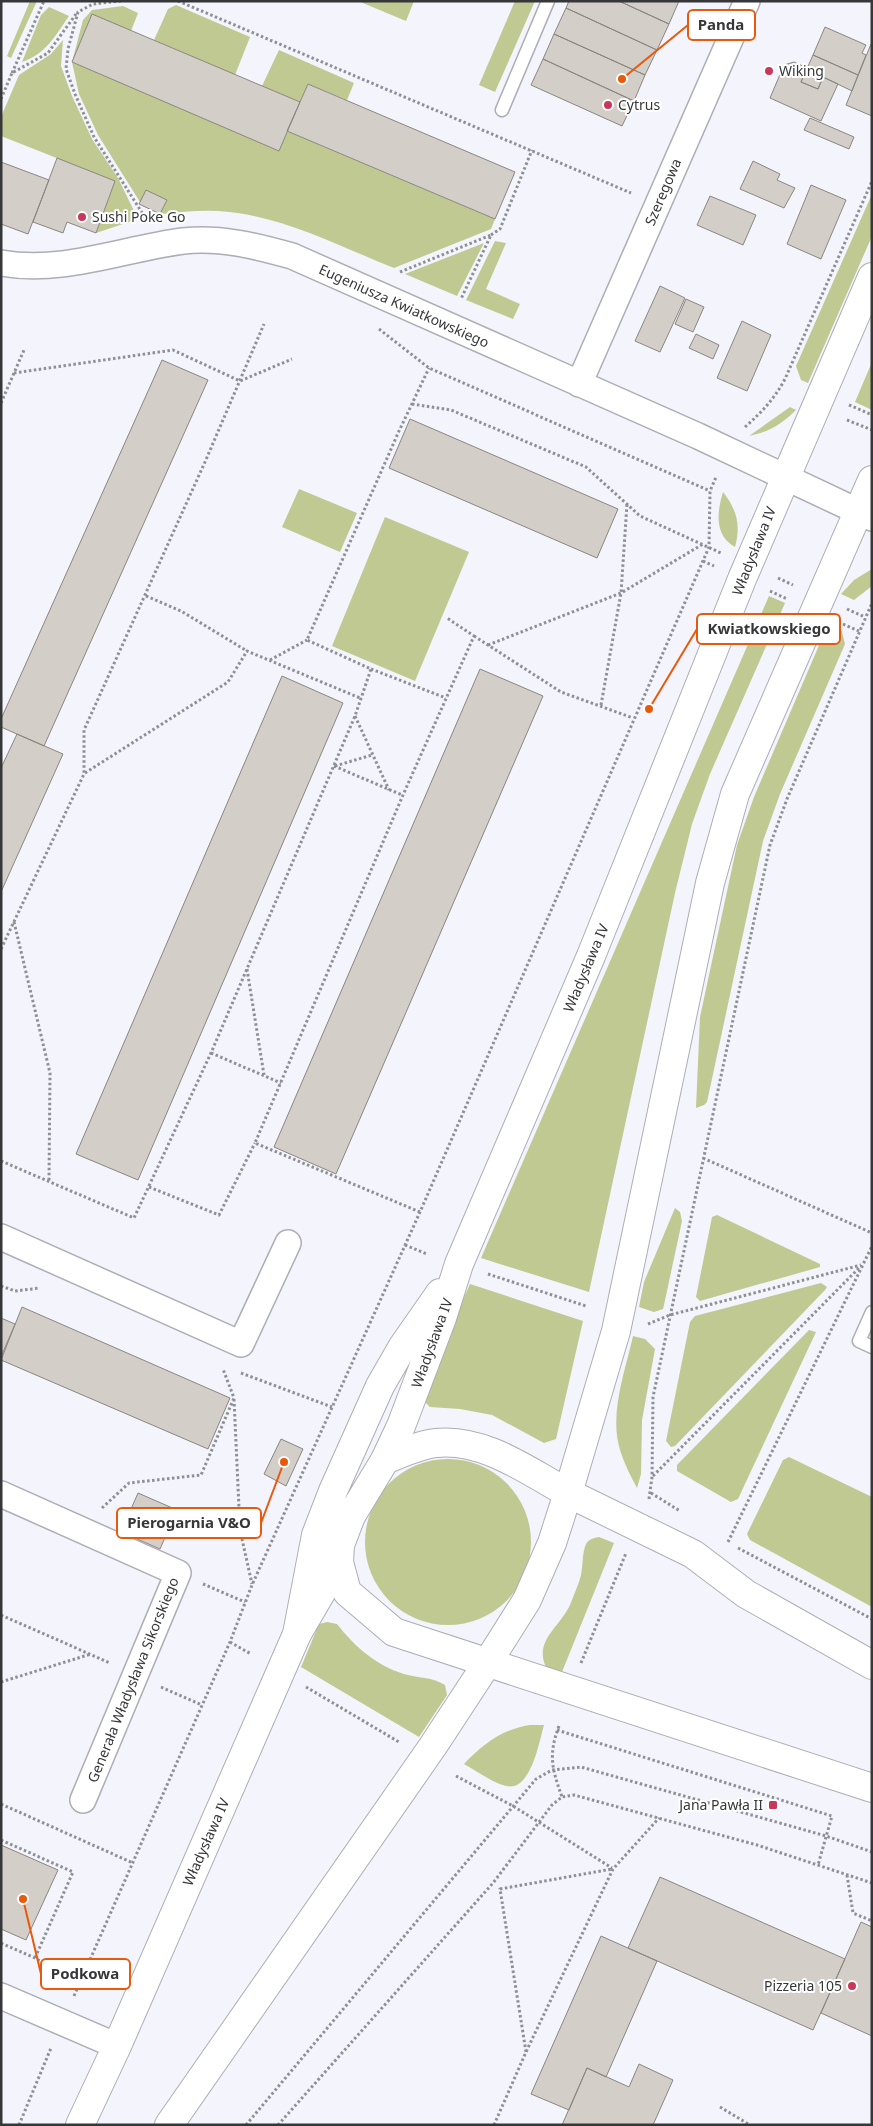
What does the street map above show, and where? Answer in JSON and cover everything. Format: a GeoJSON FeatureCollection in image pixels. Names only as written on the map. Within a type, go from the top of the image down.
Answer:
{"type":"FeatureCollection","features":[{"type":"Feature","properties":{"kind":"main road","name":"Władysława IV"},"geometry":{"type":"LineString","coordinates":[[80,2125],[118,2046],[297,1634],[338,1562],[340,1545],[351,1516],[385,1460],[401,1426],[442,1318],[458,1264],[620,888],[785,475],[872,277]]}},
{"type":"Feature","properties":{"kind":"main road"},"geometry":{"type":"LineString","coordinates":[[169,2125],[433,1746],[527,1600],[552,1543],[616,1331],[710,883],[728,813],[865,515],[872,480]]}},
{"type":"Feature","properties":{"kind":"main road"},"geometry":{"type":"LineString","coordinates":[[297,1634],[316,1535],[333,1491],[380,1386],[403,1346],[458,1264]]}},
{"type":"Feature","properties":{"kind":"main road"},"geometry":{"type":"LineString","coordinates":[[385,1460],[435,1443],[464,1443],[505,1458],[568,1493],[693,1554],[746,1594],[872,1665]]}},
{"type":"Feature","properties":{"kind":"main road"},"geometry":{"type":"LineString","coordinates":[[338,1562],[347,1592],[394,1632],[872,1788]]}},
{"type":"Feature","properties":{"kind":"street","name":"Szeregowa"},"geometry":{"type":"LineString","coordinates":[[578,384],[747,1]]}},
{"type":"Feature","properties":{"kind":"street","name":"Eugeniusza Kwiatkowskiego"},"geometry":{"type":"LineString","coordinates":[[1,263],[52,266],[183,241],[218,240],[254,245],[292,256],[785,475]]}},
{"type":"Feature","properties":{"kind":"street"},"geometry":{"type":"LineString","coordinates":[[785,475],[865,515]]}},
{"type":"Feature","properties":{"kind":"street"},"geometry":{"type":"LineString","coordinates":[[1,1237],[241,1344],[288,1243]]}},
{"type":"Feature","properties":{"kind":"street","name":"Generała Władysława Sikorskiego"},"geometry":{"type":"LineString","coordinates":[[1,1494],[178,1572],[83,1800]]}},
{"type":"Feature","properties":{"kind":"street"},"geometry":{"type":"LineString","coordinates":[[1,1996],[62,2024],[118,2046]]}},
{"type":"Feature","properties":{"kind":"lane"},"geometry":{"type":"LineString","coordinates":[[502,110],[548,1]]}},
{"type":"Feature","properties":{"kind":"lane"},"geometry":{"type":"LineString","coordinates":[[872,1312],[859,1341],[872,1347]]}},
{"type":"Feature","properties":{"kind":"path"},"geometry":{"type":"LineString","coordinates":[[1,99],[44,1]]}},
{"type":"Feature","properties":{"kind":"path"},"geometry":{"type":"LineString","coordinates":[[12,73],[48,53],[78,12],[93,4],[121,1]]}},
{"type":"Feature","properties":{"kind":"path"},"geometry":{"type":"LineString","coordinates":[[178,1],[634,194]]}},
{"type":"Feature","properties":{"kind":"path"},"geometry":{"type":"LineString","coordinates":[[78,12],[68,49],[66,69],[74,94],[94,137],[149,223]]}},
{"type":"Feature","properties":{"kind":"path"},"geometry":{"type":"LineString","coordinates":[[397,273],[491,235],[500,229],[532,150]]}},
{"type":"Feature","properties":{"kind":"path"},"geometry":{"type":"LineString","coordinates":[[738,432],[763,411],[779,391],[872,181]]}},
{"type":"Feature","properties":{"kind":"path"},"geometry":{"type":"LineString","coordinates":[[457,307],[491,235]]}},
{"type":"Feature","properties":{"kind":"path"},"geometry":{"type":"LineString","coordinates":[[1,949],[84,774],[84,730],[146,596],[264,324]]}},
{"type":"Feature","properties":{"kind":"path"},"geometry":{"type":"LineString","coordinates":[[19,2125],[230,1642],[252,1584],[420,1212],[633,718],[709,547],[710,491],[429,368],[375,326]]}},
{"type":"Feature","properties":{"kind":"path"},"geometry":{"type":"LineString","coordinates":[[1,403],[24,350]]}},
{"type":"Feature","properties":{"kind":"path"},"geometry":{"type":"LineString","coordinates":[[14,373],[173,350],[240,381],[292,359]]}},
{"type":"Feature","properties":{"kind":"path"},"geometry":{"type":"LineString","coordinates":[[269,660],[307,640],[429,368]]}},
{"type":"Feature","properties":{"kind":"path"},"geometry":{"type":"LineString","coordinates":[[412,404],[451,410],[586,467],[640,516],[724,554]]}},
{"type":"Feature","properties":{"kind":"path"},"geometry":{"type":"LineString","coordinates":[[853,407],[872,415]]}},
{"type":"Feature","properties":{"kind":"path"},"geometry":{"type":"LineString","coordinates":[[847,420],[872,430]]}},
{"type":"Feature","properties":{"kind":"path"},"geometry":{"type":"LineString","coordinates":[[601,705],[621,593],[627,504]]}},
{"type":"Feature","properties":{"kind":"path"},"geometry":{"type":"LineString","coordinates":[[488,645],[621,593],[703,544]]}},
{"type":"Feature","properties":{"kind":"path"},"geometry":{"type":"LineString","coordinates":[[778,578],[793,585]]}},
{"type":"Feature","properties":{"kind":"path"},"geometry":{"type":"LineString","coordinates":[[771,591],[787,598]]}},
{"type":"Feature","properties":{"kind":"path"},"geometry":{"type":"LineString","coordinates":[[146,596],[181,611],[247,651],[360,698]]}},
{"type":"Feature","properties":{"kind":"path"},"geometry":{"type":"LineString","coordinates":[[648,1499],[651,1493],[652,1477],[653,1397],[702,1158],[770,845],[787,799],[872,603]]}},
{"type":"Feature","properties":{"kind":"path"},"geometry":{"type":"LineString","coordinates":[[447,618],[561,692],[633,718]]}},
{"type":"Feature","properties":{"kind":"path"},"geometry":{"type":"LineString","coordinates":[[838,621],[859,631]]}},
{"type":"Feature","properties":{"kind":"path"},"geometry":{"type":"LineString","coordinates":[[149,1187],[219,1215],[255,1143],[403,795],[474,636]]}},
{"type":"Feature","properties":{"kind":"path"},"geometry":{"type":"LineString","coordinates":[[307,640],[370,669],[446,698]]}},
{"type":"Feature","properties":{"kind":"path"},"geometry":{"type":"LineString","coordinates":[[84,774],[228,682],[247,651]]}},
{"type":"Feature","properties":{"kind":"path"},"geometry":{"type":"LineString","coordinates":[[1,1161],[134,1218],[211,1053],[355,716],[370,669]]}},
{"type":"Feature","properties":{"kind":"path"},"geometry":{"type":"LineString","coordinates":[[355,716],[389,790]]}},
{"type":"Feature","properties":{"kind":"path"},"geometry":{"type":"LineString","coordinates":[[334,766],[372,755]]}},
{"type":"Feature","properties":{"kind":"path"},"geometry":{"type":"LineString","coordinates":[[334,766],[403,795]]}},
{"type":"Feature","properties":{"kind":"path"},"geometry":{"type":"LineString","coordinates":[[14,921],[50,1073],[48,1181]]}},
{"type":"Feature","properties":{"kind":"path"},"geometry":{"type":"LineString","coordinates":[[247,968],[264,1074]]}},
{"type":"Feature","properties":{"kind":"path"},"geometry":{"type":"LineString","coordinates":[[211,1053],[264,1074],[281,1083]]}},
{"type":"Feature","properties":{"kind":"path"},"geometry":{"type":"LineString","coordinates":[[255,1143],[420,1212]]}},
{"type":"Feature","properties":{"kind":"path"},"geometry":{"type":"LineString","coordinates":[[702,1158],[872,1233]]}},
{"type":"Feature","properties":{"kind":"path"},"geometry":{"type":"LineString","coordinates":[[405,1245],[427,1254]]}},
{"type":"Feature","properties":{"kind":"path"},"geometry":{"type":"LineString","coordinates":[[728,1542],[872,1246]]}},
{"type":"Feature","properties":{"kind":"path"},"geometry":{"type":"LineString","coordinates":[[641,1323],[647,1325],[670,1315],[862,1265]]}},
{"type":"Feature","properties":{"kind":"path"},"geometry":{"type":"LineString","coordinates":[[652,1477],[862,1265]]}},
{"type":"Feature","properties":{"kind":"path"},"geometry":{"type":"LineString","coordinates":[[485,1273],[586,1306]]}},
{"type":"Feature","properties":{"kind":"path"},"geometry":{"type":"LineString","coordinates":[[223,1366],[234,1398],[240,1530],[252,1584]]}},
{"type":"Feature","properties":{"kind":"path"},"geometry":{"type":"LineString","coordinates":[[101,1509],[129,1483],[201,1475],[234,1398]]}},
{"type":"Feature","properties":{"kind":"path"},"geometry":{"type":"LineString","coordinates":[[651,1493],[682,1513]]}},
{"type":"Feature","properties":{"kind":"path"},"geometry":{"type":"LineString","coordinates":[[721,1538],[872,1619]]}},
{"type":"Feature","properties":{"kind":"path"},"geometry":{"type":"LineString","coordinates":[[579,1668],[627,1550]]}},
{"type":"Feature","properties":{"kind":"path"},"geometry":{"type":"LineString","coordinates":[[178,1572],[245,1602]]}},
{"type":"Feature","properties":{"kind":"path"},"geometry":{"type":"LineString","coordinates":[[1,1615],[115,1666]]}},
{"type":"Feature","properties":{"kind":"path"},"geometry":{"type":"LineString","coordinates":[[230,1642],[252,1654]]}},
{"type":"Feature","properties":{"kind":"path"},"geometry":{"type":"LineString","coordinates":[[1,1682],[91,1654]]}},
{"type":"Feature","properties":{"kind":"path"},"geometry":{"type":"LineString","coordinates":[[303,1685],[402,1744]]}},
{"type":"Feature","properties":{"kind":"path"},"geometry":{"type":"LineString","coordinates":[[559,1726],[551,1753],[552,1770],[562,1797]]}},
{"type":"Feature","properties":{"kind":"path"},"geometry":{"type":"LineString","coordinates":[[557,1730],[832,1816],[818,1865]]}},
{"type":"Feature","properties":{"kind":"path"},"geometry":{"type":"LineString","coordinates":[[246,2125],[536,1779],[552,1770],[581,1767],[826,1836],[872,1852]]}},
{"type":"Feature","properties":{"kind":"path"},"geometry":{"type":"LineString","coordinates":[[456,1776],[513,1806],[613,1869]]}},
{"type":"Feature","properties":{"kind":"path"},"geometry":{"type":"LineString","coordinates":[[278,2125],[493,1884],[552,1805],[562,1797],[574,1795],[758,1845],[872,1883]]}},
{"type":"Feature","properties":{"kind":"path"},"geometry":{"type":"LineString","coordinates":[[1,1804],[132,1863]]}},
{"type":"Feature","properties":{"kind":"path"},"geometry":{"type":"LineString","coordinates":[[494,2125],[526,2052],[613,1869],[659,1818]]}},
{"type":"Feature","properties":{"kind":"path"},"geometry":{"type":"LineString","coordinates":[[1,1840],[73,1872],[36,1958]]}},
{"type":"Feature","properties":{"kind":"path"},"geometry":{"type":"LineString","coordinates":[[500,1889],[613,1869]]}},
{"type":"Feature","properties":{"kind":"path"},"geometry":{"type":"LineString","coordinates":[[847,1875],[854,1913],[872,1921]]}},
{"type":"Feature","properties":{"kind":"path"},"geometry":{"type":"LineString","coordinates":[[493,1884],[500,1889],[526,2052]]}},
{"type":"Feature","properties":{"kind":"path"},"geometry":{"type":"LineString","coordinates":[[1,1942],[36,1958],[79,1984]]}},
{"type":"Feature","properties":{"kind":"path"},"geometry":{"type":"LineString","coordinates":[[720,2107],[750,2125]]}},
{"type":"Feature","properties":{"kind":"green space"},"geometry":{"type":"Polygon","coordinates":[[[30,1],[37,1],[11,58],[7,56],[30,1]]]}},
{"type":"Feature","properties":{"kind":"green space"},"geometry":{"type":"Polygon","coordinates":[[[358,1],[414,1],[406,21],[358,1]]]}},
{"type":"Feature","properties":{"kind":"green space"},"geometry":{"type":"Polygon","coordinates":[[[515,1],[535,1],[495,92],[479,85],[515,1]]]}},
{"type":"Feature","properties":{"kind":"green space"},"geometry":{"type":"Polygon","coordinates":[[[176,5],[250,37],[235,75],[154,40],[168,9],[176,5]]]}},
{"type":"Feature","properties":{"kind":"green space"},"geometry":{"type":"Polygon","coordinates":[[[123,6],[138,13],[131,31],[92,15],[72,62],[83,20],[92,10],[123,6]]]}},
{"type":"Feature","properties":{"kind":"green space"},"geometry":{"type":"Polygon","coordinates":[[[49,7],[69,16],[44,49],[22,62],[41,15],[49,7]]]}},
{"type":"Feature","properties":{"kind":"green space"},"geometry":{"type":"Polygon","coordinates":[[[63,40],[61,66],[72,96],[92,139],[118,178],[138,219],[96,233],[115,181],[1,136],[1,117],[19,75],[51,54],[63,40]]]}},
{"type":"Feature","properties":{"kind":"green space"},"geometry":{"type":"Polygon","coordinates":[[[279,50],[354,83],[347,100],[308,84],[300,102],[262,86],[279,50]]]}},
{"type":"Feature","properties":{"kind":"green space"},"geometry":{"type":"Polygon","coordinates":[[[72,62],[279,150],[287,131],[495,219],[491,229],[394,268],[313,234],[251,215],[212,211],[160,214],[167,200],[140,202],[98,135],[79,94],[72,62]]]}},
{"type":"Feature","properties":{"kind":"green space"},"geometry":{"type":"Polygon","coordinates":[[[872,194],[872,236],[808,383],[801,380],[796,366],[872,194]]]}},
{"type":"Feature","properties":{"kind":"green space"},"geometry":{"type":"Polygon","coordinates":[[[495,241],[506,243],[486,289],[520,304],[513,319],[466,300],[495,241]]]}},
{"type":"Feature","properties":{"kind":"green space"},"geometry":{"type":"Polygon","coordinates":[[[484,243],[457,296],[405,274],[484,243]]]}},
{"type":"Feature","properties":{"kind":"green space"},"geometry":{"type":"Polygon","coordinates":[[[872,362],[872,410],[855,402],[872,362]]]}},
{"type":"Feature","properties":{"kind":"green space"},"geometry":{"type":"Polygon","coordinates":[[[790,407],[796,410],[786,419],[769,430],[749,436],[790,407]]]}},
{"type":"Feature","properties":{"kind":"green space"},"geometry":{"type":"Polygon","coordinates":[[[299,489],[357,513],[340,552],[282,527],[299,489]]]}},
{"type":"Feature","properties":{"kind":"green space"},"geometry":{"type":"Polygon","coordinates":[[[723,492],[732,505],[738,525],[735,547],[728,542],[720,530],[719,507],[723,492]]]}},
{"type":"Feature","properties":{"kind":"green space"},"geometry":{"type":"Polygon","coordinates":[[[385,517],[469,552],[415,681],[332,646],[385,517]]]}},
{"type":"Feature","properties":{"kind":"green space"},"geometry":{"type":"Polygon","coordinates":[[[872,569],[872,586],[854,600],[841,594],[854,580],[872,569]]]}},
{"type":"Feature","properties":{"kind":"green space"},"geometry":{"type":"Polygon","coordinates":[[[769,596],[785,603],[710,774],[692,824],[675,893],[589,1292],[481,1258],[769,596]]]}},
{"type":"Feature","properties":{"kind":"green space"},"geometry":{"type":"Polygon","coordinates":[[[829,622],[841,628],[845,644],[780,794],[763,841],[707,1102],[696,1108],[700,1017],[737,845],[754,797],[829,622]]]}},
{"type":"Feature","properties":{"kind":"green space"},"geometry":{"type":"Polygon","coordinates":[[[675,1208],[680,1212],[682,1221],[663,1309],[654,1312],[639,1307],[644,1282],[675,1208]]]}},
{"type":"Feature","properties":{"kind":"green space"},"geometry":{"type":"Polygon","coordinates":[[[717,1215],[820,1264],[820,1267],[700,1301],[696,1297],[712,1217],[717,1215]]]}},
{"type":"Feature","properties":{"kind":"green space"},"geometry":{"type":"Polygon","coordinates":[[[821,1283],[827,1287],[825,1290],[675,1446],[671,1447],[666,1441],[690,1322],[695,1316],[821,1283]]]}},
{"type":"Feature","properties":{"kind":"green space"},"geometry":{"type":"Polygon","coordinates":[[[470,1284],[583,1321],[556,1439],[544,1443],[492,1415],[460,1409],[430,1407],[425,1402],[422,1392],[424,1386],[470,1284]]]}},
{"type":"Feature","properties":{"kind":"green space"},"geometry":{"type":"Polygon","coordinates":[[[809,1330],[816,1332],[738,1499],[731,1502],[677,1471],[677,1465],[809,1330]]]}},
{"type":"Feature","properties":{"kind":"green space"},"geometry":{"type":"Polygon","coordinates":[[[633,1336],[645,1339],[655,1349],[642,1420],[641,1474],[637,1488],[621,1453],[617,1439],[616,1424],[619,1394],[633,1336]]]}},
{"type":"Feature","properties":{"kind":"green space"},"geometry":{"type":"Polygon","coordinates":[[[789,1457],[872,1497],[872,1607],[750,1540],[747,1534],[783,1460],[789,1457]]]}},
{"type":"Feature","properties":{"kind":"green space"},"geometry":{"type":"Polygon","coordinates":[[[456,1459],[480,1465],[507,1483],[525,1510],[530,1526],[530,1558],[525,1574],[507,1601],[494,1611],[472,1622],[440,1625],[416,1619],[395,1606],[384,1595],[368,1566],[365,1534],[371,1510],[384,1489],[395,1478],[424,1462],[456,1459]]]}},
{"type":"Feature","properties":{"kind":"green space"},"geometry":{"type":"Polygon","coordinates":[[[599,1537],[614,1543],[562,1672],[546,1667],[543,1648],[546,1640],[568,1609],[572,1600],[581,1575],[586,1544],[593,1538],[599,1537]]]}},
{"type":"Feature","properties":{"kind":"green space"},"geometry":{"type":"Polygon","coordinates":[[[327,1622],[337,1624],[367,1654],[385,1666],[404,1674],[430,1679],[445,1685],[447,1695],[419,1737],[301,1667],[319,1624],[327,1622]]]}},
{"type":"Feature","properties":{"kind":"green space"},"geometry":{"type":"Polygon","coordinates":[[[530,1725],[544,1725],[528,1774],[515,1786],[506,1786],[495,1782],[464,1764],[479,1750],[502,1734],[530,1725]]]}},
{"type":"Feature","properties":{"kind":"building"},"geometry":{"type":"Polygon","coordinates":[[[569,1],[619,1],[669,24],[657,50],[566,8],[569,1]]]}},
{"type":"Feature","properties":{"kind":"building"},"geometry":{"type":"Polygon","coordinates":[[[619,1],[679,1],[669,24],[619,1]]]}},
{"type":"Feature","properties":{"kind":"building"},"geometry":{"type":"Polygon","coordinates":[[[566,8],[657,50],[645,75],[554,34],[566,8]]]}},
{"type":"Feature","properties":{"kind":"building"},"geometry":{"type":"Polygon","coordinates":[[[92,14],[300,102],[279,151],[72,62],[92,14]]]}},
{"type":"Feature","properties":{"kind":"building"},"geometry":{"type":"Polygon","coordinates":[[[825,27],[866,45],[862,53],[866,55],[858,75],[813,55],[825,27]]]}},
{"type":"Feature","properties":{"kind":"building"},"geometry":{"type":"Polygon","coordinates":[[[554,34],[645,75],[634,101],[543,59],[554,34]]]}},
{"type":"Feature","properties":{"kind":"building"},"geometry":{"type":"Polygon","coordinates":[[[872,44],[872,116],[846,105],[872,44]]]}},
{"type":"Feature","properties":{"kind":"building"},"geometry":{"type":"Polygon","coordinates":[[[813,55],[858,75],[852,91],[823,77],[818,89],[801,82],[813,55]]]}},
{"type":"Feature","properties":{"kind":"building"},"geometry":{"type":"Polygon","coordinates":[[[543,59],[634,101],[622,126],[531,85],[543,59]]]}},
{"type":"Feature","properties":{"kind":"building"},"geometry":{"type":"Polygon","coordinates":[[[794,62],[807,68],[801,82],[818,89],[823,77],[838,84],[821,121],[770,98],[784,65],[794,62]]]}},
{"type":"Feature","properties":{"kind":"building"},"geometry":{"type":"Polygon","coordinates":[[[308,84],[515,172],[495,219],[287,131],[308,84]]]}},
{"type":"Feature","properties":{"kind":"building"},"geometry":{"type":"Polygon","coordinates":[[[810,118],[854,137],[849,149],[804,130],[810,118]]]}},
{"type":"Feature","properties":{"kind":"building"},"geometry":{"type":"Polygon","coordinates":[[[57,158],[115,181],[96,233],[67,222],[63,233],[33,222],[57,158]]]}},
{"type":"Feature","properties":{"kind":"building"},"geometry":{"type":"Polygon","coordinates":[[[753,161],[780,174],[777,180],[795,188],[784,208],[740,189],[753,161]]]}},
{"type":"Feature","properties":{"kind":"building"},"geometry":{"type":"Polygon","coordinates":[[[1,162],[49,180],[28,234],[1,224],[1,162]]]}},
{"type":"Feature","properties":{"kind":"building"},"geometry":{"type":"Polygon","coordinates":[[[811,185],[846,200],[821,259],[787,244],[811,185]]]}},
{"type":"Feature","properties":{"kind":"building"},"geometry":{"type":"Polygon","coordinates":[[[146,190],[167,200],[160,214],[139,204],[146,190]]]}},
{"type":"Feature","properties":{"kind":"building"},"geometry":{"type":"Polygon","coordinates":[[[710,196],[756,215],[743,245],[697,225],[710,196]]]}},
{"type":"Feature","properties":{"kind":"building"},"geometry":{"type":"Polygon","coordinates":[[[660,286],[685,298],[660,352],[635,341],[660,286]]]}},
{"type":"Feature","properties":{"kind":"building"},"geometry":{"type":"Polygon","coordinates":[[[686,299],[704,307],[693,332],[675,324],[686,299]]]}},
{"type":"Feature","properties":{"kind":"building"},"geometry":{"type":"Polygon","coordinates":[[[742,321],[771,335],[747,391],[717,378],[742,321]]]}},
{"type":"Feature","properties":{"kind":"building"},"geometry":{"type":"Polygon","coordinates":[[[696,334],[719,345],[713,359],[689,348],[696,334]]]}},
{"type":"Feature","properties":{"kind":"building"},"geometry":{"type":"Polygon","coordinates":[[[162,360],[208,380],[44,746],[1,727],[1,719],[162,360]]]}},
{"type":"Feature","properties":{"kind":"building"},"geometry":{"type":"Polygon","coordinates":[[[410,419],[618,509],[597,558],[389,468],[410,419]]]}},
{"type":"Feature","properties":{"kind":"building"},"geometry":{"type":"Polygon","coordinates":[[[480,669],[543,696],[336,1174],[274,1147],[480,669]]]}},
{"type":"Feature","properties":{"kind":"building"},"geometry":{"type":"Polygon","coordinates":[[[282,676],[343,703],[138,1180],[76,1154],[282,676]]]}},
{"type":"Feature","properties":{"kind":"building"},"geometry":{"type":"Polygon","coordinates":[[[17,734],[63,754],[1,892],[1,768],[17,734]]]}},
{"type":"Feature","properties":{"kind":"building"},"geometry":{"type":"Polygon","coordinates":[[[22,1307],[230,1398],[208,1449],[1,1360],[22,1307]]]}},
{"type":"Feature","properties":{"kind":"building"},"geometry":{"type":"Polygon","coordinates":[[[1,1318],[15,1324],[1,1357],[1,1318]]]}},
{"type":"Feature","properties":{"kind":"building"},"geometry":{"type":"Polygon","coordinates":[[[281,1439],[303,1449],[286,1486],[264,1474],[281,1439]]]}},
{"type":"Feature","properties":{"kind":"building"},"geometry":{"type":"Polygon","coordinates":[[[138,1493],[177,1510],[160,1549],[121,1532],[138,1493]]]}},
{"type":"Feature","properties":{"kind":"building"},"geometry":{"type":"Polygon","coordinates":[[[1,1845],[58,1870],[26,1940],[1,1929],[1,1845]]]}},
{"type":"Feature","properties":{"kind":"building"},"geometry":{"type":"Polygon","coordinates":[[[660,1877],[845,1959],[813,2030],[628,1948],[660,1877]]]}},
{"type":"Feature","properties":{"kind":"building","name":"Pizzeria 105"},"geometry":{"type":"Polygon","coordinates":[[[861,1922],[872,1927],[872,2036],[821,2013],[861,1922]]]}},
{"type":"Feature","properties":{"kind":"building"},"geometry":{"type":"Polygon","coordinates":[[[601,1936],[657,1961],[606,2077],[587,2068],[569,2110],[531,2094],[601,1936]]]}},
{"type":"Feature","properties":{"kind":"building"},"geometry":{"type":"Polygon","coordinates":[[[639,2064],[673,2080],[653,2125],[562,2125],[587,2068],[629,2087],[639,2064]]]}},
{"type":"Feature","properties":{"kind":"place","name":"Wiking"},"geometry":{"type":"Point","coordinates":[769,71]}},
{"type":"Feature","properties":{"kind":"place","name":"Panda"},"geometry":{"type":"Point","coordinates":[622,79]}},
{"type":"Feature","properties":{"kind":"place","name":"Cytrus"},"geometry":{"type":"Point","coordinates":[608,105]}},
{"type":"Feature","properties":{"kind":"place","name":"Sushi Poke Go"},"geometry":{"type":"Point","coordinates":[82,217]}},
{"type":"Feature","properties":{"kind":"place","name":"Kwiatkowskiego"},"geometry":{"type":"Point","coordinates":[649,709]}},
{"type":"Feature","properties":{"kind":"place","name":"Pierogarnia V&O"},"geometry":{"type":"Point","coordinates":[284,1462]}},
{"type":"Feature","properties":{"kind":"place","name":"Jana Pawła II"},"geometry":{"type":"Point","coordinates":[773,1805]}},
{"type":"Feature","properties":{"kind":"place","name":"Podkowa"},"geometry":{"type":"Point","coordinates":[23,1899]}},
{"type":"Feature","properties":{"kind":"place","name":"Pizzeria 105"},"geometry":{"type":"Point","coordinates":[852,1986]}}]}
